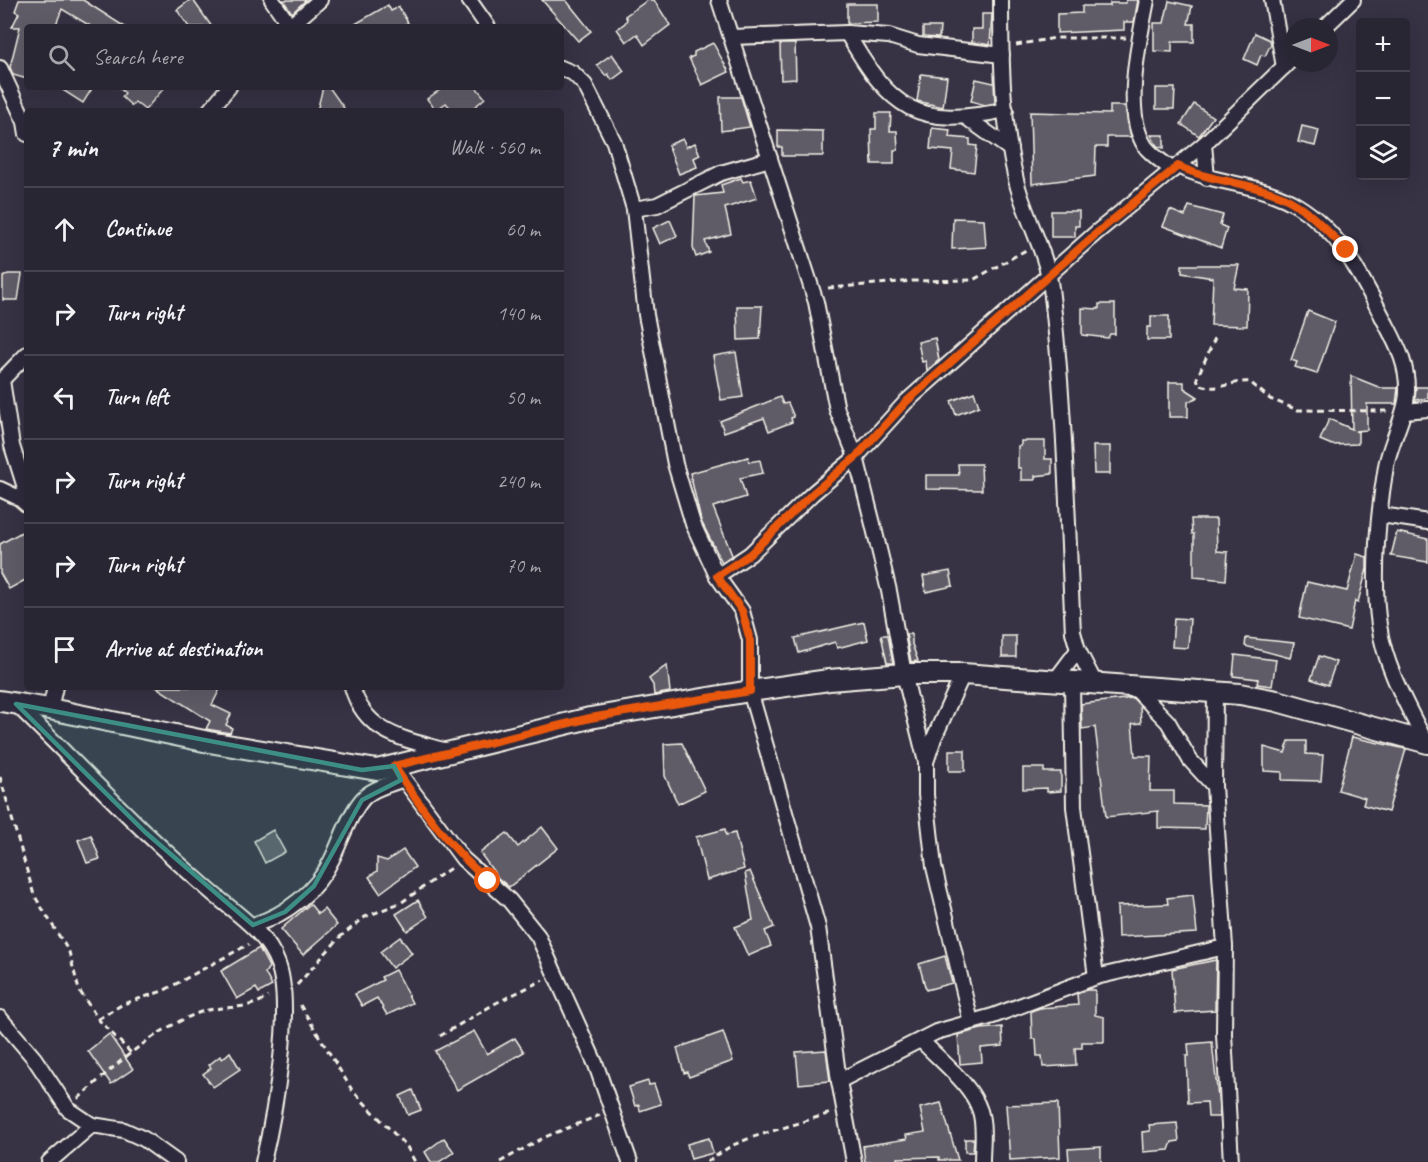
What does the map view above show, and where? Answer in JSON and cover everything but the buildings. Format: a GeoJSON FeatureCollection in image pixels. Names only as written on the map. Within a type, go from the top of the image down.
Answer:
{"type":"FeatureCollection","features":[{"type":"Feature","properties":{"kind":"street"},"geometry":{"type":"LineString","coordinates":[[272,0],[289,24]]}},
{"type":"Feature","properties":{"kind":"street"},"geometry":{"type":"LineString","coordinates":[[292,24],[320,0]]}},
{"type":"Feature","properties":{"kind":"street"},"geometry":{"type":"LineString","coordinates":[[469,0],[486,24]]}},
{"type":"Feature","properties":{"kind":"street"},"geometry":{"type":"LineString","coordinates":[[719,0],[812,288],[824,332],[837,410],[856,457],[889,591],[904,674],[926,762],[926,795],[934,867],[971,1022]]}},
{"type":"Feature","properties":{"kind":"street"},"geometry":{"type":"LineString","coordinates":[[1001,0],[1002,53],[1010,149],[1016,182],[1049,274],[1063,414],[1072,610],[1078,650],[1096,685]]}},
{"type":"Feature","properties":{"kind":"street"},"geometry":{"type":"LineString","coordinates":[[1147,0],[1140,38],[1134,105],[1137,124],[1145,146],[1175,168],[1280,196],[1300,207],[1346,250],[1361,273],[1403,356],[1407,376],[1404,411],[1395,430],[1386,466],[1381,515],[1377,575],[1379,625],[1394,678],[1427,743]]}},
{"type":"Feature","properties":{"kind":"street"},"geometry":{"type":"LineString","coordinates":[[1272,0],[1284,46]]}},
{"type":"Feature","properties":{"kind":"street"},"geometry":{"type":"LineString","coordinates":[[1334,18],[1353,0]]}},
{"type":"Feature","properties":{"kind":"street"},"geometry":{"type":"LineString","coordinates":[[731,37],[847,33],[889,36],[918,45],[1002,53]]}},
{"type":"Feature","properties":{"kind":"street"},"geometry":{"type":"LineString","coordinates":[[847,33],[860,56],[896,100],[914,111],[939,117],[967,118],[1006,110]]}},
{"type":"Feature","properties":{"kind":"street"},"geometry":{"type":"LineString","coordinates":[[717,576],[750,554],[813,493],[856,457],[906,402],[1049,274],[1204,144],[1284,66]]}},
{"type":"Feature","properties":{"kind":"street"},"geometry":{"type":"LineString","coordinates":[[0,68],[24,120]]}},
{"type":"Feature","properties":{"kind":"street"},"geometry":{"type":"LineString","coordinates":[[564,70],[573,73],[585,85],[614,142],[634,209],[646,315],[675,464],[693,524],[717,576],[742,611],[750,640],[750,691],[818,927],[838,1081],[854,1162]]}},
{"type":"Feature","properties":{"kind":"street"},"geometry":{"type":"LineString","coordinates":[[212,108],[226,90]]}},
{"type":"Feature","properties":{"kind":"street"},"geometry":{"type":"LineString","coordinates":[[967,118],[1010,149]]}},
{"type":"Feature","properties":{"kind":"street"},"geometry":{"type":"LineString","coordinates":[[1204,144],[1208,177]]}},
{"type":"Feature","properties":{"kind":"street"},"geometry":{"type":"LineString","coordinates":[[634,209],[657,205],[721,173],[770,159]]}},
{"type":"Feature","properties":{"kind":"street"},"geometry":{"type":"LineString","coordinates":[[24,357],[1,381],[12,446],[24,484]]}},
{"type":"Feature","properties":{"kind":"street"},"geometry":{"type":"LineString","coordinates":[[1404,411],[1428,409]]}},
{"type":"Feature","properties":{"kind":"street"},"geometry":{"type":"LineString","coordinates":[[0,489],[24,502]]}},
{"type":"Feature","properties":{"kind":"street"},"geometry":{"type":"LineString","coordinates":[[1381,515],[1428,522]]}},
{"type":"Feature","properties":{"kind":"street"},"geometry":{"type":"LineString","coordinates":[[1078,650],[1063,682],[1074,807],[1096,977]]}},
{"type":"Feature","properties":{"kind":"street"},"geometry":{"type":"LineString","coordinates":[[257,931],[285,912],[315,886],[331,862],[362,800],[398,773],[452,752],[590,718],[750,691],[904,674],[963,674],[1215,692],[1277,701],[1427,743]]}},
{"type":"Feature","properties":{"kind":"street"},"geometry":{"type":"LineString","coordinates":[[926,762],[934,738],[963,674]]}},
{"type":"Feature","properties":{"kind":"street"},"geometry":{"type":"LineString","coordinates":[[1135,688],[1168,722],[1190,760],[1214,786]]}},
{"type":"Feature","properties":{"kind":"street"},"geometry":{"type":"LineString","coordinates":[[50,709],[54,690]]}},
{"type":"Feature","properties":{"kind":"street"},"geometry":{"type":"LineString","coordinates":[[353,690],[364,716],[381,730],[452,752]]}},
{"type":"Feature","properties":{"kind":"street"},"geometry":{"type":"LineString","coordinates":[[1215,692],[1214,786],[1225,947],[1224,1056],[1231,1162]]}},
{"type":"Feature","properties":{"kind":"street"},"geometry":{"type":"LineString","coordinates":[[8,703],[50,709],[198,740],[362,770],[398,773],[463,859],[509,900],[538,936],[596,1065],[630,1162]]}},
{"type":"Feature","properties":{"kind":"street"},"geometry":{"type":"LineString","coordinates":[[8,703],[145,832],[257,931],[277,962],[286,992],[275,1108],[263,1162]]}},
{"type":"Feature","properties":{"kind":"street"},"geometry":{"type":"LineString","coordinates":[[838,1081],[936,1032],[971,1022],[1096,977],[1225,947]]}},
{"type":"Feature","properties":{"kind":"street"},"geometry":{"type":"LineString","coordinates":[[0,1018],[34,1059],[68,1109],[92,1125],[124,1131],[144,1139],[176,1162]]}},
{"type":"Feature","properties":{"kind":"street"},"geometry":{"type":"LineString","coordinates":[[921,1040],[973,1096],[983,1127],[982,1162]]}},
{"type":"Feature","properties":{"kind":"street"},"geometry":{"type":"LineString","coordinates":[[50,1162],[92,1125]]}},
{"type":"Feature","properties":{"kind":"path"},"geometry":{"type":"LineString","coordinates":[[1002,53],[1028,42],[1055,38],[1140,38]]}},
{"type":"Feature","properties":{"kind":"path"},"geometry":{"type":"LineString","coordinates":[[812,288],[912,281],[973,280],[1038,243]]}},
{"type":"Feature","properties":{"kind":"path"},"geometry":{"type":"LineString","coordinates":[[1215,338],[1197,378],[1203,387],[1213,388],[1250,382],[1270,399],[1298,410],[1404,411]]}},
{"type":"Feature","properties":{"kind":"path"},"geometry":{"type":"LineString","coordinates":[[0,777],[34,895],[61,935],[72,962],[79,990],[98,1019],[131,1053]]}},
{"type":"Feature","properties":{"kind":"path"},"geometry":{"type":"LineString","coordinates":[[68,1109],[131,1053],[198,1013],[213,1009],[253,1006],[286,992],[340,937],[365,917],[402,902],[463,859]]}},
{"type":"Feature","properties":{"kind":"path"},"geometry":{"type":"LineString","coordinates":[[98,1019],[123,1004],[179,983],[257,931]]}},
{"type":"Feature","properties":{"kind":"path"},"geometry":{"type":"LineString","coordinates":[[440,1036],[496,1003],[555,973]]}},
{"type":"Feature","properties":{"kind":"path"},"geometry":{"type":"LineString","coordinates":[[286,992],[352,1090],[407,1147],[415,1162]]}},
{"type":"Feature","properties":{"kind":"path"},"geometry":{"type":"LineString","coordinates":[[707,1162],[731,1146],[750,1138],[844,1109]]}},
{"type":"Feature","properties":{"kind":"path"},"geometry":{"type":"LineString","coordinates":[[500,1162],[545,1137],[612,1110]]}},
{"type":"Feature","properties":{"kind":"highlighted area"},"geometry":{"type":"Polygon","coordinates":[[[16,704],[362,770],[394,766],[401,780],[362,800],[314,886],[285,912],[253,925],[145,832],[16,704]]]}},
{"type":"Feature","properties":{"kind":"route"},"geometry":{"type":"LineString","coordinates":[[488,881],[463,859],[441,833],[401,780],[394,766],[590,718],[750,691],[750,640],[742,611],[717,576],[750,554],[813,493],[856,457],[906,402],[1140,195],[1178,166],[1195,174],[1280,196],[1300,207],[1346,250]]}}]}
